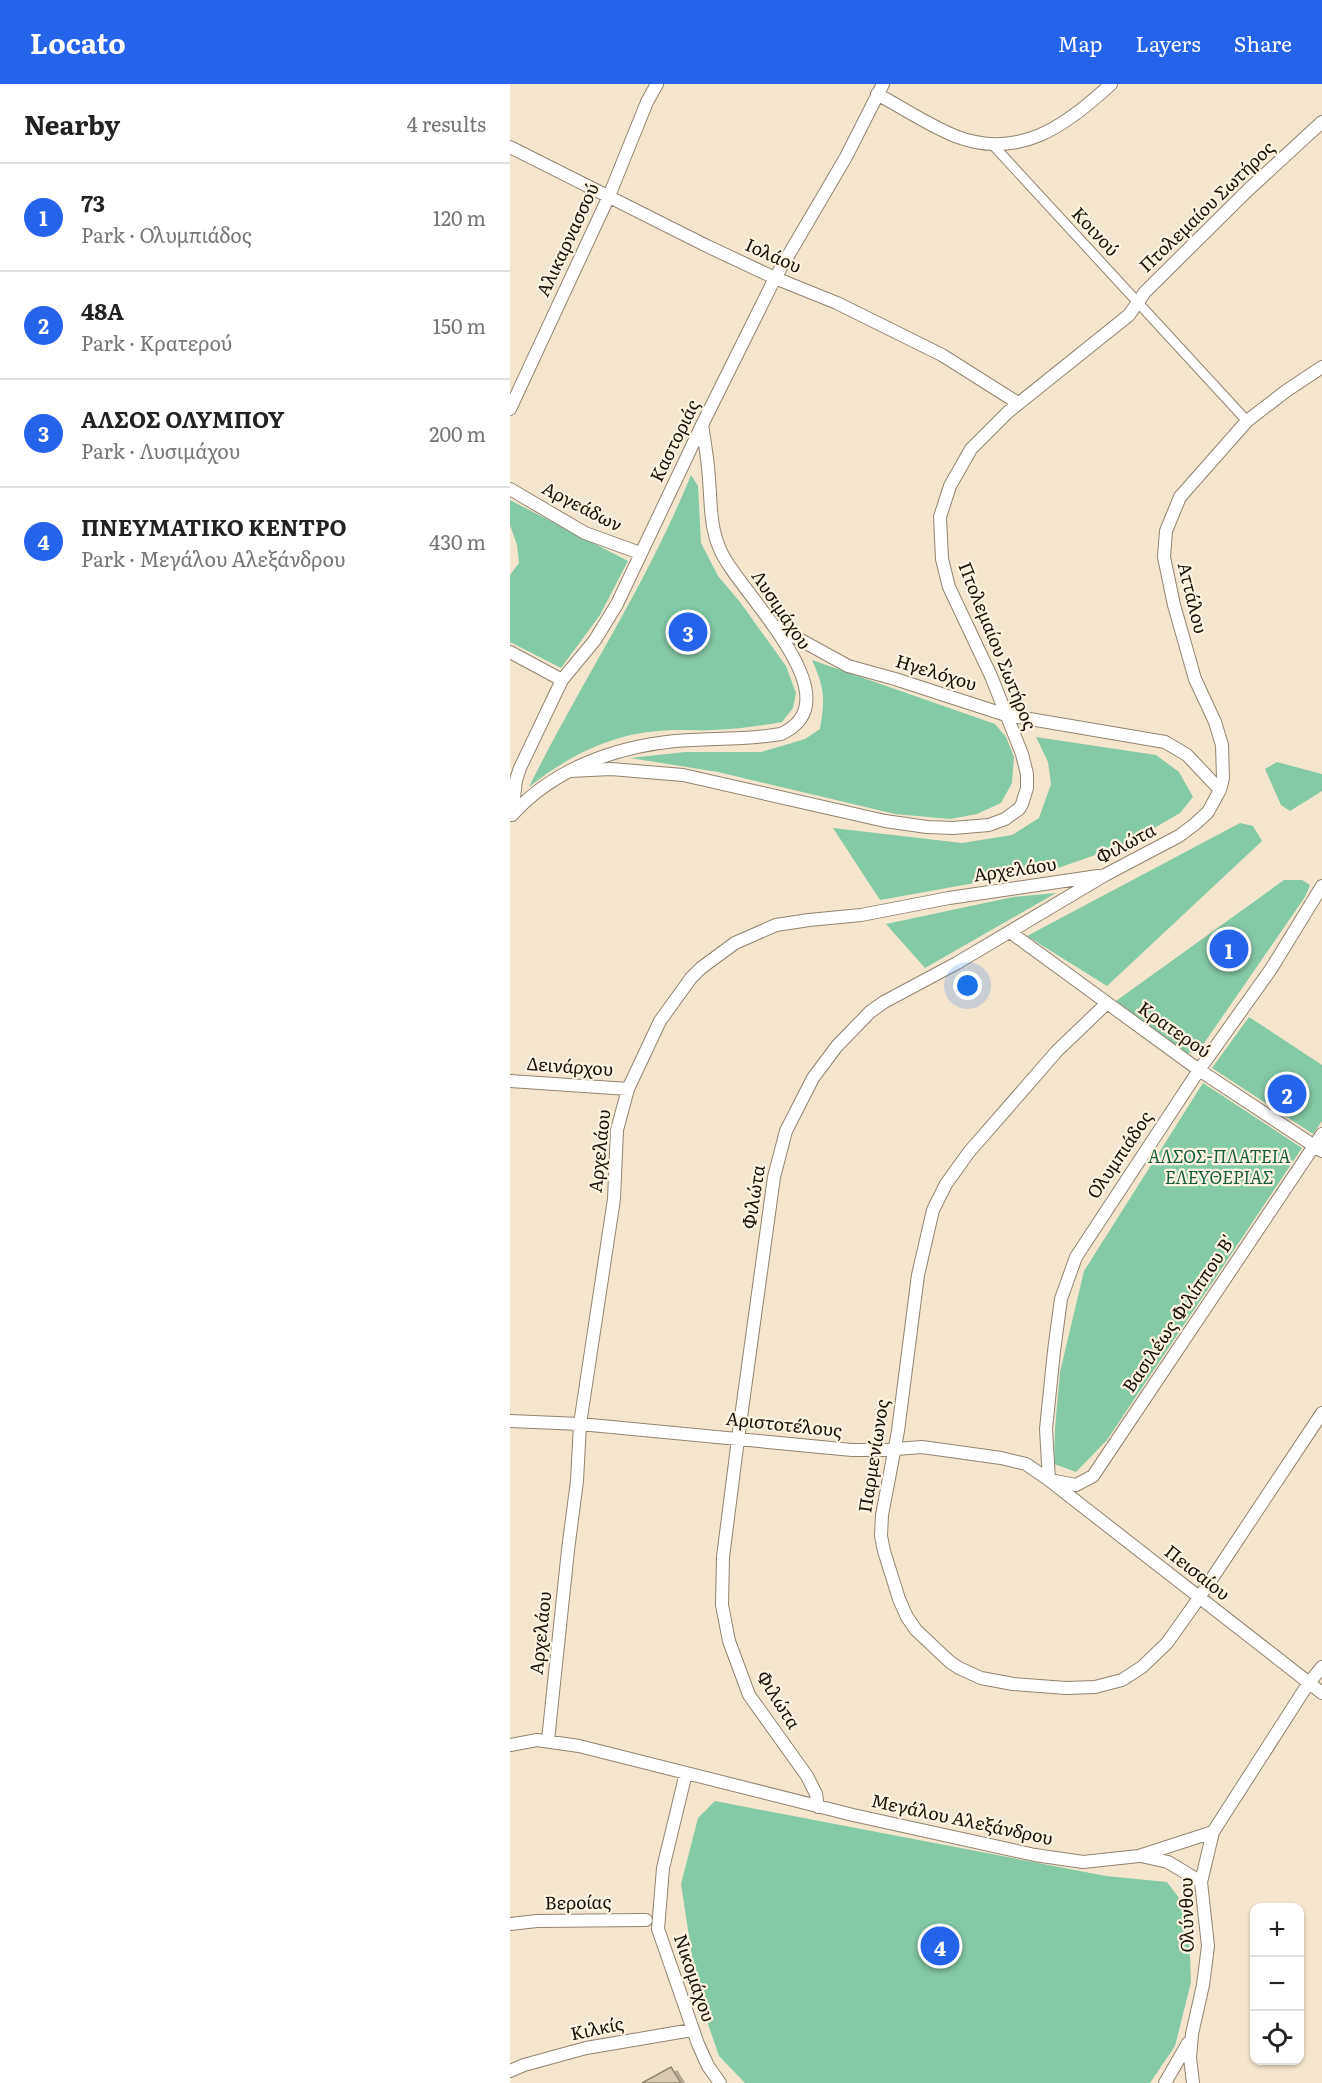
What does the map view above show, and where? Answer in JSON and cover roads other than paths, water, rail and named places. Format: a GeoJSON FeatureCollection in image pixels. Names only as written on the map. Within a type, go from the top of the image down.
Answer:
{"type":"FeatureCollection","features":[{"type":"Feature","properties":{"kind":"street","name":"Αλικαρνασσού"},"geometry":{"type":"LineString","coordinates":[[510,410],[609,196],[647,102],[657,84]]}},
{"type":"Feature","properties":{"kind":"street"},"geometry":{"type":"LineString","coordinates":[[880,89],[956,136],[992,144],[1030,139],[1059,127],[1088,106],[1111,84]]}},
{"type":"Feature","properties":{"kind":"street","name":"Καστοριάς"},"geometry":{"type":"LineString","coordinates":[[511,817],[520,768],[562,680],[584,655],[620,597],[775,278],[846,157],[880,89]]}},
{"type":"Feature","properties":{"kind":"street","name":"Πτολεμαίου Σωτήρος"},"geometry":{"type":"LineString","coordinates":[[569,771],[611,769],[683,775],[885,821],[944,828],[977,827],[1013,814],[1025,797],[1026,766],[991,676],[949,587],[941,550],[940,517],[950,486],[971,449],[1018,403],[1129,315],[1145,292],[1248,190],[1322,122]]}},
{"type":"Feature","properties":{"kind":"street","name":"Κοινού"},"geometry":{"type":"LineString","coordinates":[[992,144],[1247,421]]}},
{"type":"Feature","properties":{"kind":"street","name":"Ιολάου"},"geometry":{"type":"LineString","coordinates":[[510,147],[707,246],[775,278],[837,303],[942,355],[1018,403]]}},
{"type":"Feature","properties":{"kind":"street","name":"Αττάλου"},"geometry":{"type":"LineString","coordinates":[[1220,790],[1224,763],[1220,733],[1195,679],[1167,582],[1164,546],[1166,531],[1180,497],[1247,421],[1322,367]]}},
{"type":"Feature","properties":{"kind":"street","name":"Λυσιμάχου"},"geometry":{"type":"LineString","coordinates":[[569,771],[600,757],[639,747],[676,741],[781,734],[796,726],[805,713],[806,694],[797,666],[774,626],[719,550],[711,516],[708,458],[702,425]]}},
{"type":"Feature","properties":{"kind":"street","name":"Αργεάδων"},"geometry":{"type":"LineString","coordinates":[[510,489],[585,533],[640,553]]}},
{"type":"Feature","properties":{"kind":"street","name":"Ηγελόχου"},"geometry":{"type":"LineString","coordinates":[[774,626],[848,666],[1006,715],[1165,742],[1187,755],[1220,790]]}},
{"type":"Feature","properties":{"kind":"street"},"geometry":{"type":"LineString","coordinates":[[510,652],[562,680]]}},
{"type":"Feature","properties":{"kind":"street","name":"Καστοριάς"},"geometry":{"type":"LineString","coordinates":[[511,817],[545,785],[569,771]]}},
{"type":"Feature","properties":{"kind":"street","name":"Φιλώτα"},"geometry":{"type":"LineString","coordinates":[[818,1807],[816,1794],[807,1776],[749,1695],[729,1641],[723,1605],[723,1557],[738,1439],[774,1177],[786,1131],[807,1088],[837,1046],[870,1012],[1105,875],[1188,830],[1208,812],[1220,790]]}},
{"type":"Feature","properties":{"kind":"street","name":"Αρχελάου"},"geometry":{"type":"LineString","coordinates":[[548,1740],[577,1480],[580,1424],[614,1199],[617,1130],[628,1089],[655,1028],[691,978],[723,951],[760,931],[791,922],[861,915],[949,898],[1105,875]]}},
{"type":"Feature","properties":{"kind":"street","name":"Ολυμπιάδος"},"geometry":{"type":"LineString","coordinates":[[1049,1480],[1047,1418],[1056,1329],[1061,1299],[1070,1269],[1113,1199],[1270,969],[1322,886]]}},
{"type":"Feature","properties":{"kind":"street","name":"Κρατερού"},"geometry":{"type":"LineString","coordinates":[[1010,932],[1199,1070],[1318,1148]]}},
{"type":"Feature","properties":{"kind":"street","name":"Παρμενίωνος"},"geometry":{"type":"LineString","coordinates":[[1106,1004],[1057,1051],[969,1152],[938,1198],[933,1210],[918,1275],[895,1449],[885,1495],[881,1528],[884,1551],[899,1599],[916,1630],[951,1662],[970,1674],[1001,1683],[1052,1688],[1095,1687],[1114,1683],[1134,1673],[1167,1643],[1322,1413]]}},
{"type":"Feature","properties":{"kind":"street","name":"Δεινάρχου"},"geometry":{"type":"LineString","coordinates":[[510,1081],[628,1089]]}},
{"type":"Feature","properties":{"kind":"street","name":"Βασιλέως Φιλίππου Β'"},"geometry":{"type":"LineString","coordinates":[[1049,1480],[1076,1485],[1093,1476],[1318,1148],[1322,1134]]}},
{"type":"Feature","properties":{"kind":"street","name":"Αριστοτέλους"},"geometry":{"type":"LineString","coordinates":[[510,1421],[580,1424],[852,1450],[922,1447],[1026,1464],[1049,1480]]}},
{"type":"Feature","properties":{"kind":"street","name":"Πεισαίου"},"geometry":{"type":"LineString","coordinates":[[1049,1480],[1322,1693]]}},
{"type":"Feature","properties":{"kind":"street"},"geometry":{"type":"LineString","coordinates":[[1214,1832],[1308,1684],[1322,1667]]}},
{"type":"Feature","properties":{"kind":"street","name":"Μεγάλου Αλεξάνδρου"},"geometry":{"type":"LineString","coordinates":[[510,1745],[548,1740],[579,1746],[818,1807],[1035,1855],[1083,1862],[1139,1856],[1214,1832]]}},
{"type":"Feature","properties":{"kind":"street","name":"Νικομάχου"},"geometry":{"type":"LineString","coordinates":[[686,1773],[663,1868],[658,1929],[692,2030],[708,2066],[720,2083]]}},
{"type":"Feature","properties":{"kind":"street","name":"Ολύνθου"},"geometry":{"type":"LineString","coordinates":[[1193,2083],[1190,2058],[1192,2034],[1203,1985],[1208,1946],[1201,1882],[1214,1832]]}},
{"type":"Feature","properties":{"kind":"street"},"geometry":{"type":"LineString","coordinates":[[1139,1856],[1168,1862],[1201,1882]]}},
{"type":"Feature","properties":{"kind":"street","name":"Βεροίας"},"geometry":{"type":"LineString","coordinates":[[510,1924],[537,1921],[646,1920]]}},
{"type":"Feature","properties":{"kind":"street","name":"Κιλκίς"},"geometry":{"type":"LineString","coordinates":[[510,2071],[529,2063],[586,2048],[692,2030]]}},
{"type":"Feature","properties":{"kind":"street","name":"Ολύνθου"},"geometry":{"type":"LineString","coordinates":[[1165,2083],[1179,2062],[1192,2034]]}},
{"type":"Feature","properties":{"kind":"place","name":"ΑΛΣΟΣ ΟΛΥΜΠΟΥ"},"geometry":{"type":"Point","coordinates":[688,632]}},
{"type":"Feature","properties":{"kind":"place","name":"73"},"geometry":{"type":"Point","coordinates":[1229,949]}},
{"type":"Feature","properties":{"kind":"place","name":"48Α"},"geometry":{"type":"Point","coordinates":[1287,1094]}},
{"type":"Feature","properties":{"kind":"place","name":"ΠΝΕΥΜΑΤΙΚΟ ΚΕΝΤΡΟ"},"geometry":{"type":"Point","coordinates":[940,1946]}},
{"type":"Feature","properties":{"kind":"park label","name":"ΑΛΣΟΣ-ΠΛΑΤΕΙΑ ΕΛΕΥΘΕΡΙΑΣ"},"geometry":{"type":"Point","coordinates":[1219,1167]}}]}
